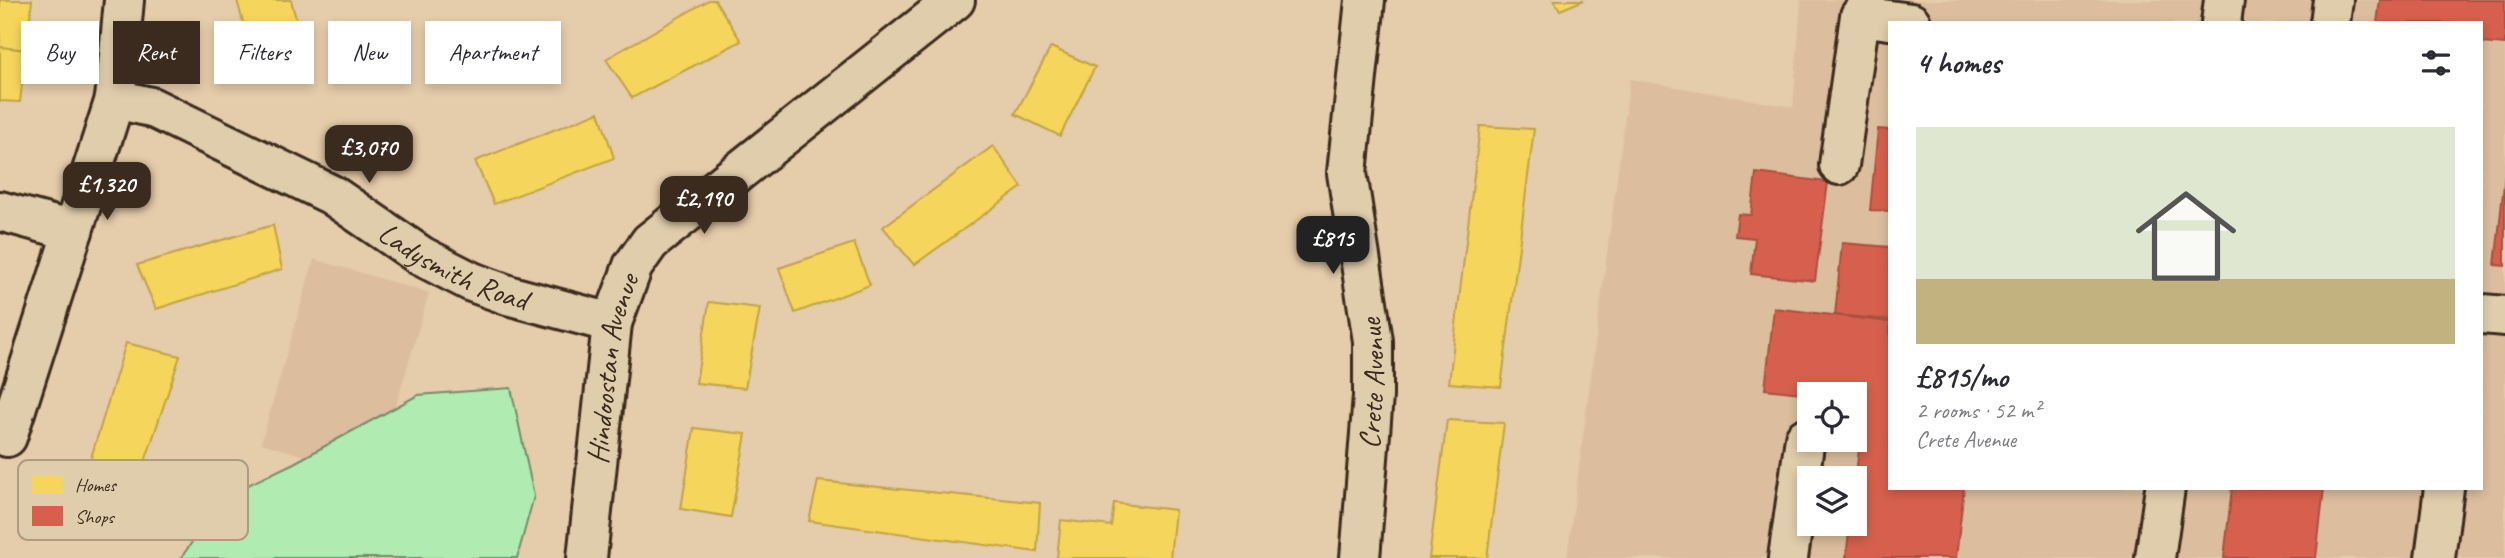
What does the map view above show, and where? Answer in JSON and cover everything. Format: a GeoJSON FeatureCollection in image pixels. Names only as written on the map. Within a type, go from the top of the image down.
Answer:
{"type":"FeatureCollection","features":[{"type":"Feature","properties":{"kind":"street"},"geometry":{"type":"LineString","coordinates":[[7,437],[115,99],[124,0]]}},
{"type":"Feature","properties":{"kind":"street","name":"Hindoostan Avenue"},"geometry":{"type":"LineString","coordinates":[[587,558],[612,323],[633,266],[650,242],[955,0]]}},
{"type":"Feature","properties":{"kind":"street","name":"Crete Avenue"},"geometry":{"type":"LineString","coordinates":[[1360,558],[1373,396],[1373,341],[1347,173],[1365,0]]}},
{"type":"Feature","properties":{"kind":"street"},"geometry":{"type":"LineString","coordinates":[[2221,21],[2224,0]]}},
{"type":"Feature","properties":{"kind":"street"},"geometry":{"type":"LineString","coordinates":[[2330,21],[2333,0]]}},
{"type":"Feature","properties":{"kind":"street"},"geometry":{"type":"LineString","coordinates":[[1839,165],[1860,16],[1896,21]]}},
{"type":"Feature","properties":{"kind":"street","name":"Ladysmith Road"},"geometry":{"type":"LineString","coordinates":[[115,99],[151,107],[332,195],[421,256],[472,282],[511,296],[612,323]]}},
{"type":"Feature","properties":{"kind":"street"},"geometry":{"type":"LineString","coordinates":[[0,211],[73,231]]}},
{"type":"Feature","properties":{"kind":"street"},"geometry":{"type":"LineString","coordinates":[[2483,314],[2505,316]]}},
{"type":"Feature","properties":{"kind":"street"},"geometry":{"type":"LineString","coordinates":[[1788,558],[1803,452]]}},
{"type":"Feature","properties":{"kind":"street"},"geometry":{"type":"LineString","coordinates":[[2155,558],[2165,490]]}},
{"type":"Feature","properties":{"kind":"street"},"geometry":{"type":"LineString","coordinates":[[2435,558],[2444,490]]}},
{"type":"Feature","properties":{"kind":"shaded area"},"geometry":{"type":"Polygon","coordinates":[[[1801,0],[2505,0],[2505,558],[1567,558],[1630,79],[1793,107],[1801,0]]]}},
{"type":"Feature","properties":{"kind":"shaded area"},"geometry":{"type":"Polygon","coordinates":[[[314,259],[429,293],[375,477],[261,443],[314,259]]]}},
{"type":"Feature","properties":{"kind":"green space"},"geometry":{"type":"Polygon","coordinates":[[[511,388],[534,496],[517,558],[181,558],[193,540],[248,540],[248,485],[418,395],[511,388]]]}},
{"type":"Feature","properties":{"kind":"building: Homes"},"geometry":{"type":"Polygon","coordinates":[[[0,0],[32,0],[29,21],[21,21],[21,49],[0,47],[0,0]]]}},
{"type":"Feature","properties":{"kind":"building: Homes"},"geometry":{"type":"Polygon","coordinates":[[[237,0],[291,0],[297,21],[243,21],[237,0]]]}},
{"type":"Feature","properties":{"kind":"building: Homes"},"geometry":{"type":"Polygon","coordinates":[[[709,0],[715,0],[741,41],[632,98],[606,59],[709,0]]]}},
{"type":"Feature","properties":{"kind":"building: Homes"},"geometry":{"type":"Polygon","coordinates":[[[1554,0],[1584,0],[1560,10],[1554,0]]]}},
{"type":"Feature","properties":{"kind":"building: Homes"},"geometry":{"type":"Polygon","coordinates":[[[0,47],[21,49],[20,102],[0,101],[0,47]]]}},
{"type":"Feature","properties":{"kind":"building: Homes"},"geometry":{"type":"Polygon","coordinates":[[[1051,47],[1095,67],[1060,136],[1015,114],[1051,47]]]}},
{"type":"Feature","properties":{"kind":"building: Homes"},"geometry":{"type":"Polygon","coordinates":[[[599,112],[614,158],[494,204],[475,161],[599,112]]]}},
{"type":"Feature","properties":{"kind":"building: Homes"},"geometry":{"type":"Polygon","coordinates":[[[1480,126],[1534,129],[1501,387],[1449,383],[1480,126]]]}},
{"type":"Feature","properties":{"kind":"building: Homes"},"geometry":{"type":"Polygon","coordinates":[[[993,146],[1022,187],[914,265],[883,227],[993,146]]]}},
{"type":"Feature","properties":{"kind":"building: Homes"},"geometry":{"type":"Polygon","coordinates":[[[273,225],[282,269],[156,309],[137,265],[273,225]]]}},
{"type":"Feature","properties":{"kind":"building: Homes"},"geometry":{"type":"Polygon","coordinates":[[[854,243],[870,285],[795,313],[779,268],[854,243]]]}},
{"type":"Feature","properties":{"kind":"building: Homes"},"geometry":{"type":"Polygon","coordinates":[[[709,302],[760,308],[745,388],[696,383],[709,302]]]}},
{"type":"Feature","properties":{"kind":"building: Homes"},"geometry":{"type":"Polygon","coordinates":[[[126,343],[180,356],[146,460],[90,460],[126,343]]]}},
{"type":"Feature","properties":{"kind":"building: Homes"},"geometry":{"type":"Polygon","coordinates":[[[1447,420],[1504,423],[1487,558],[1429,558],[1447,420]]]}},
{"type":"Feature","properties":{"kind":"building: Homes"},"geometry":{"type":"Polygon","coordinates":[[[694,428],[746,434],[731,517],[681,509],[694,428]]]}},
{"type":"Feature","properties":{"kind":"building: Homes"},"geometry":{"type":"Polygon","coordinates":[[[818,481],[1040,503],[1037,552],[809,521],[818,481]]]}},
{"type":"Feature","properties":{"kind":"building: Homes"},"geometry":{"type":"Polygon","coordinates":[[[1114,503],[1175,510],[1170,558],[1057,558],[1061,520],[1111,526],[1114,503]]]}},
{"type":"Feature","properties":{"kind":"building: Shops"},"geometry":{"type":"Polygon","coordinates":[[[2380,0],[2505,0],[2505,45],[2483,43],[2483,21],[2377,21],[2380,0]]]}},
{"type":"Feature","properties":{"kind":"building: Shops"},"geometry":{"type":"Polygon","coordinates":[[[1878,129],[1888,130],[1888,211],[1870,210],[1878,129]]]}},
{"type":"Feature","properties":{"kind":"building: Shops"},"geometry":{"type":"Polygon","coordinates":[[[1756,173],[1828,182],[1815,281],[1751,274],[1755,238],[1735,236],[1738,214],[1751,215],[1756,173]]]}},
{"type":"Feature","properties":{"kind":"building: Shops"},"geometry":{"type":"Polygon","coordinates":[[[2505,174],[2505,266],[2495,265],[2505,174]]]}},
{"type":"Feature","properties":{"kind":"building: Shops"},"geometry":{"type":"Polygon","coordinates":[[[1842,243],[1888,247],[1888,320],[1835,315],[1842,243]]]}},
{"type":"Feature","properties":{"kind":"building: Shops"},"geometry":{"type":"Polygon","coordinates":[[[1774,308],[1888,322],[1888,490],[1964,490],[1956,558],[1846,558],[1849,536],[1867,536],[1867,466],[1857,466],[1859,452],[1867,452],[1867,382],[1797,382],[1797,393],[1765,389],[1774,308]]]}},
{"type":"Feature","properties":{"kind":"building: Shops"},"geometry":{"type":"Polygon","coordinates":[[[2232,490],[2324,490],[2316,558],[2224,558],[2232,490]]]}}]}
